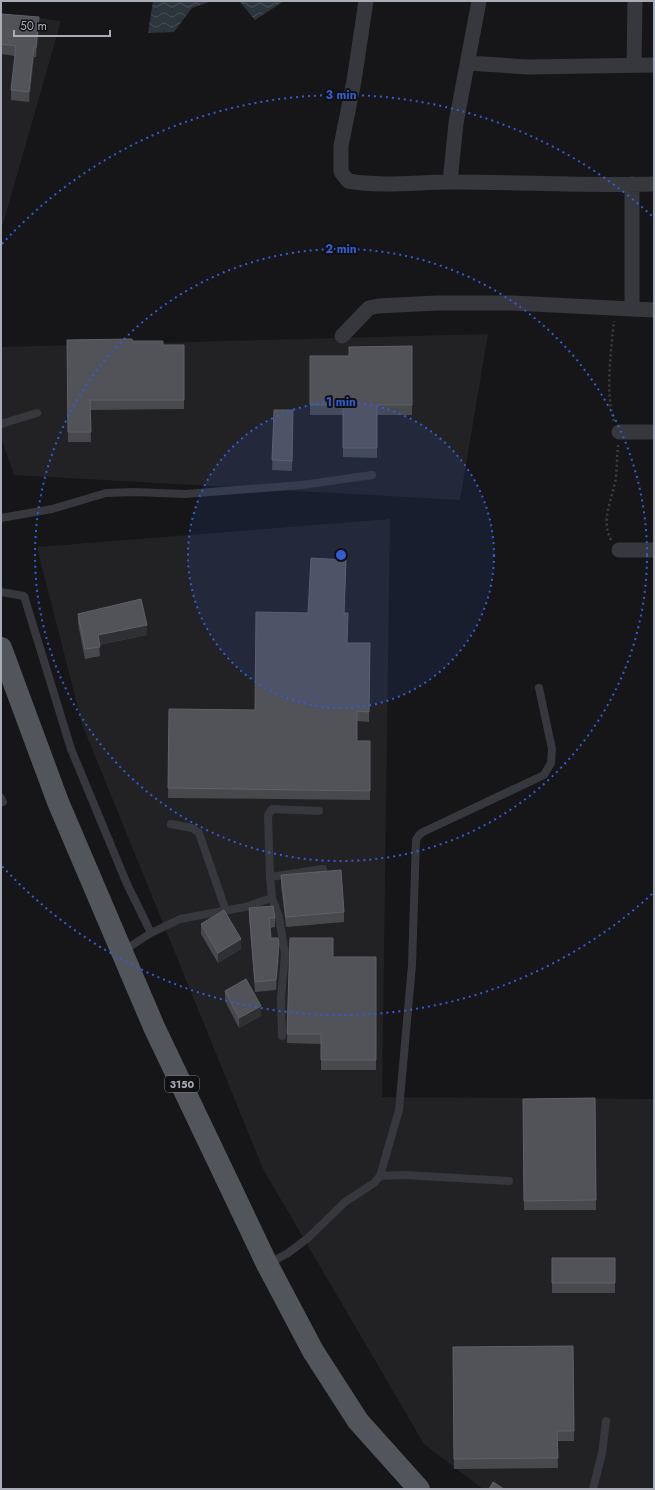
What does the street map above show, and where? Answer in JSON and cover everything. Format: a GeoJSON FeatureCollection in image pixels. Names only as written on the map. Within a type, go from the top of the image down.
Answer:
{"type":"FeatureCollection","features":[{"type":"Feature","properties":{"kind":"main road","name":"3150"},"geometry":{"type":"LineString","coordinates":[[1,648],[58,802],[154,1027],[267,1264],[313,1351],[358,1421],[419,1489]]}},
{"type":"Feature","properties":{"kind":"street"},"geometry":{"type":"LineString","coordinates":[[366,1],[354,80],[341,146],[341,172],[348,181],[361,183],[401,184],[450,182],[654,184]]}},
{"type":"Feature","properties":{"kind":"street"},"geometry":{"type":"LineString","coordinates":[[450,182],[456,123],[479,1]]}},
{"type":"Feature","properties":{"kind":"street"},"geometry":{"type":"LineString","coordinates":[[634,65],[635,1]]}},
{"type":"Feature","properties":{"kind":"street"},"geometry":{"type":"LineString","coordinates":[[468,63],[527,67],[654,65]]}},
{"type":"Feature","properties":{"kind":"street"},"geometry":{"type":"LineString","coordinates":[[632,184],[632,309]]}},
{"type":"Feature","properties":{"kind":"street"},"geometry":{"type":"LineString","coordinates":[[342,336],[370,308],[378,306],[437,303],[513,303],[654,310]]}},
{"type":"Feature","properties":{"kind":"street"},"geometry":{"type":"LineString","coordinates":[[619,432],[654,432]]}},
{"type":"Feature","properties":{"kind":"street"},"geometry":{"type":"LineString","coordinates":[[619,550],[654,550]]}},
{"type":"Feature","properties":{"kind":"lane"},"geometry":{"type":"LineString","coordinates":[[1,424],[37,413]]}},
{"type":"Feature","properties":{"kind":"lane"},"geometry":{"type":"LineString","coordinates":[[1,518],[52,509],[106,493],[134,492],[185,494],[302,485],[372,475]]}},
{"type":"Feature","properties":{"kind":"lane"},"geometry":{"type":"LineString","coordinates":[[1,592],[24,596],[71,749],[127,884],[151,932]]}},
{"type":"Feature","properties":{"kind":"lane"},"geometry":{"type":"LineString","coordinates":[[267,1264],[288,1253],[308,1238],[345,1202],[374,1182],[380,1176],[399,1110],[412,965],[416,840],[423,832],[544,775],[551,764],[552,749],[539,688]]}},
{"type":"Feature","properties":{"kind":"lane"},"geometry":{"type":"LineString","coordinates":[[282,1036],[281,998],[285,954],[280,917],[272,898],[268,815],[272,809],[319,811]]}},
{"type":"Feature","properties":{"kind":"lane"},"geometry":{"type":"LineString","coordinates":[[171,824],[192,828],[198,833],[226,911]]}},
{"type":"Feature","properties":{"kind":"lane"},"geometry":{"type":"LineString","coordinates":[[270,877],[323,869]]}},
{"type":"Feature","properties":{"kind":"lane"},"geometry":{"type":"LineString","coordinates":[[122,951],[151,932],[180,919],[226,911],[272,898]]}},
{"type":"Feature","properties":{"kind":"lane"},"geometry":{"type":"LineString","coordinates":[[380,1176],[404,1175],[509,1181]]}},
{"type":"Feature","properties":{"kind":"lane"},"geometry":{"type":"LineString","coordinates":[[593,1489],[602,1453],[606,1421]]}},
{"type":"Feature","properties":{"kind":"path"},"geometry":{"type":"LineString","coordinates":[[612,309],[614,320],[611,357],[612,412],[619,432],[616,476],[607,518],[609,535],[613,544],[619,550]]}},
{"type":"Feature","properties":{"kind":"shaded area"},"geometry":{"type":"Polygon","coordinates":[[[1,13],[61,21],[1,231],[1,13]]]}},
{"type":"Feature","properties":{"kind":"shaded area"},"geometry":{"type":"Polygon","coordinates":[[[488,334],[460,500],[14,475],[1,437],[1,347],[488,334]]]}},
{"type":"Feature","properties":{"kind":"shaded area"},"geometry":{"type":"Polygon","coordinates":[[[390,519],[382,1097],[654,1099],[654,1489],[483,1489],[424,1444],[263,1169],[82,724],[37,547],[390,519]]]}},
{"type":"Feature","properties":{"kind":"water"},"geometry":{"type":"Polygon","coordinates":[[[153,1],[212,1],[192,8],[174,32],[148,33],[153,1]]]}},
{"type":"Feature","properties":{"kind":"water"},"geometry":{"type":"Polygon","coordinates":[[[239,1],[284,1],[255,20],[239,1]]]}},
{"type":"Feature","properties":{"kind":"building"},"geometry":{"type":"Polygon","coordinates":[[[1,14],[39,17],[29,92],[11,90],[16,46],[1,44],[1,14]]]}},
{"type":"Feature","properties":{"kind":"building"},"geometry":{"type":"Polygon","coordinates":[[[132,339],[132,341],[163,341],[163,345],[184,345],[184,400],[90,400],[91,432],[68,432],[67,340],[132,339]]]}},
{"type":"Feature","properties":{"kind":"building"},"geometry":{"type":"Polygon","coordinates":[[[412,346],[412,405],[377,405],[377,448],[343,448],[343,405],[310,405],[310,356],[349,356],[349,347],[412,346]]]}},
{"type":"Feature","properties":{"kind":"building"},"geometry":{"type":"Polygon","coordinates":[[[274,410],[293,410],[292,461],[272,460],[274,410]]]}},
{"type":"Feature","properties":{"kind":"building"},"geometry":{"type":"Polygon","coordinates":[[[311,558],[346,560],[344,613],[348,613],[347,643],[370,643],[369,712],[357,711],[357,741],[370,741],[370,791],[168,788],[169,709],[255,710],[256,612],[308,613],[311,558]]]}},
{"type":"Feature","properties":{"kind":"building"},"geometry":{"type":"Polygon","coordinates":[[[141,599],[147,625],[98,635],[100,647],[85,649],[78,614],[141,599]]]}},
{"type":"Feature","properties":{"kind":"building"},"geometry":{"type":"Polygon","coordinates":[[[341,870],[344,912],[286,917],[281,875],[341,870]]]}},
{"type":"Feature","properties":{"kind":"building"},"geometry":{"type":"Polygon","coordinates":[[[273,906],[275,918],[269,918],[271,938],[278,938],[279,944],[276,980],[255,982],[249,908],[273,906]]]}},
{"type":"Feature","properties":{"kind":"building"},"geometry":{"type":"Polygon","coordinates":[[[224,910],[241,939],[218,953],[201,924],[224,910]]]}},
{"type":"Feature","properties":{"kind":"building"},"geometry":{"type":"Polygon","coordinates":[[[290,938],[333,938],[333,957],[376,957],[376,1060],[321,1060],[321,1034],[287,1034],[290,938]]]}},
{"type":"Feature","properties":{"kind":"building"},"geometry":{"type":"Polygon","coordinates":[[[246,979],[261,1006],[239,1018],[225,991],[246,979]]]}},
{"type":"Feature","properties":{"kind":"building"},"geometry":{"type":"Polygon","coordinates":[[[595,1098],[596,1200],[524,1201],[523,1099],[595,1098]]]}},
{"type":"Feature","properties":{"kind":"building"},"geometry":{"type":"Polygon","coordinates":[[[552,1258],[615,1258],[615,1283],[552,1283],[552,1258]]]}},
{"type":"Feature","properties":{"kind":"building"},"geometry":{"type":"Polygon","coordinates":[[[573,1346],[574,1431],[557,1431],[558,1458],[454,1459],[453,1347],[573,1346]]]}},
{"type":"Feature","properties":{"kind":"building"},"geometry":{"type":"Polygon","coordinates":[[[493,1482],[504,1489],[489,1489],[493,1482]]]}}]}
